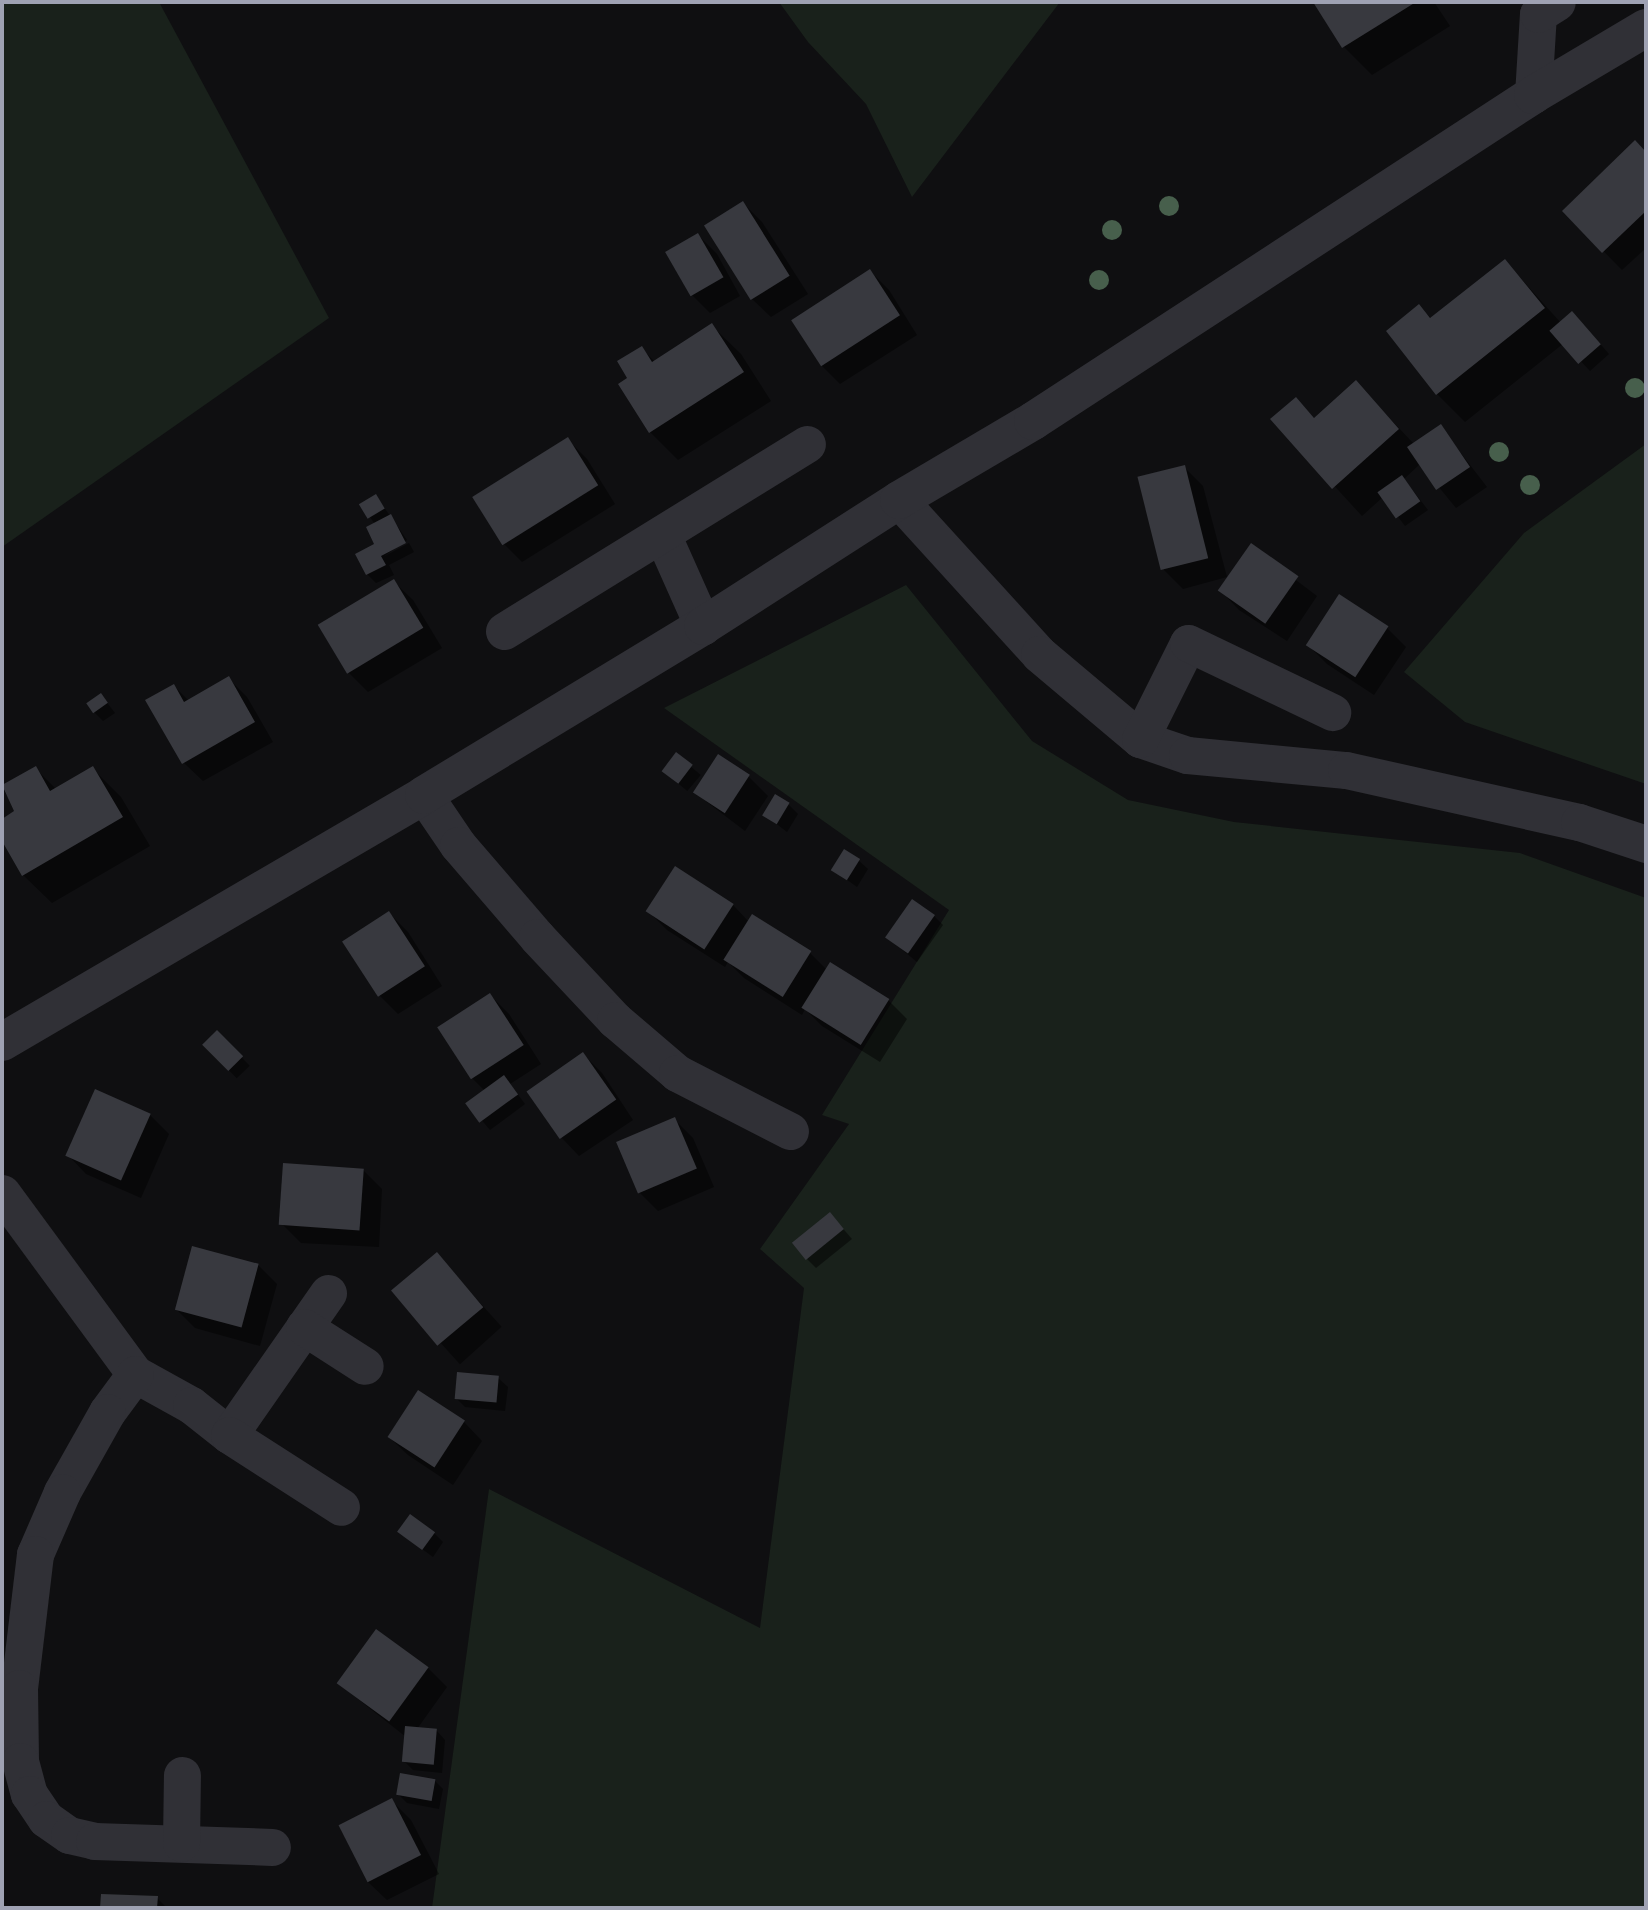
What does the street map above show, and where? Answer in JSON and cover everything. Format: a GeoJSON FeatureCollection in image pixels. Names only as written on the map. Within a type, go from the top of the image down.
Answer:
{"type":"FeatureCollection","features":[{"type":"Feature","properties":{"kind":"street"},"geometry":{"type":"LineString","coordinates":[[1533,95],[1538,14],[1557,2]]}},
{"type":"Feature","properties":{"kind":"street"},"geometry":{"type":"LineString","coordinates":[[2,1042],[424,795],[703,626],[899,500],[1033,421],[1533,95],[1646,28]]}},
{"type":"Feature","properties":{"kind":"street"},"geometry":{"type":"LineString","coordinates":[[504,631],[807,444]]}},
{"type":"Feature","properties":{"kind":"street"},"geometry":{"type":"LineString","coordinates":[[899,500],[1039,654],[1140,739],[1187,755],[1346,770],[1579,822],[1646,844]]}},
{"type":"Feature","properties":{"kind":"street"},"geometry":{"type":"LineString","coordinates":[[662,534],[703,626]]}},
{"type":"Feature","properties":{"kind":"street"},"geometry":{"type":"LineString","coordinates":[[1140,739],[1188,643],[1332,712]]}},
{"type":"Feature","properties":{"kind":"street"},"geometry":{"type":"LineString","coordinates":[[424,795],[502,896],[615,1020],[677,1073],[790,1131]]}},
{"type":"Feature","properties":{"kind":"street"},"geometry":{"type":"LineString","coordinates":[[2,1193],[135,1374],[191,1405],[229,1435],[341,1507]]}},
{"type":"Feature","properties":{"kind":"street"},"geometry":{"type":"LineString","coordinates":[[229,1435],[328,1293]]}},
{"type":"Feature","properties":{"kind":"street"},"geometry":{"type":"LineString","coordinates":[[304,1327],[365,1366]]}},
{"type":"Feature","properties":{"kind":"street"},"geometry":{"type":"LineString","coordinates":[[135,1374],[107,1412],[62,1492],[35,1554],[19,1688],[20,1761],[29,1794],[40,1811],[69,1835],[94,1841],[272,1847]]}},
{"type":"Feature","properties":{"kind":"street"},"geometry":{"type":"LineString","coordinates":[[181,1843],[182,1776]]}},
{"type":"Feature","properties":{"kind":"shaded area"},"geometry":{"type":"Polygon","coordinates":[[[2,2],[159,2],[329,318],[2,547],[2,2]]]}},
{"type":"Feature","properties":{"kind":"shaded area"},"geometry":{"type":"Polygon","coordinates":[[[779,2],[1060,2],[912,197],[866,104],[808,42],[779,2]]]}},
{"type":"Feature","properties":{"kind":"shaded area"},"geometry":{"type":"Polygon","coordinates":[[[1646,444],[1646,784],[1465,722],[1404,672],[1524,533],[1646,444]]]}},
{"type":"Feature","properties":{"kind":"shaded area"},"geometry":{"type":"Polygon","coordinates":[[[906,585],[1032,741],[1128,800],[1234,822],[1520,853],[1646,898],[1646,1908],[432,1908],[489,1489],[760,1628],[804,1288],[760,1249],[849,1124],[822,1115],[949,910],[664,708],[906,585]]]}},
{"type":"Feature","properties":{"kind":"building"},"geometry":{"type":"Polygon","coordinates":[[[1313,2],[1416,2],[1342,48],[1313,2]]]}},
{"type":"Feature","properties":{"kind":"building"},"geometry":{"type":"Polygon","coordinates":[[[1635,140],[1646,152],[1646,211],[1602,253],[1562,211],[1635,140]]]}},
{"type":"Feature","properties":{"kind":"building"},"geometry":{"type":"Polygon","coordinates":[[[743,201],[790,276],[751,300],[704,225],[743,201]]]}},
{"type":"Feature","properties":{"kind":"building"},"geometry":{"type":"Polygon","coordinates":[[[698,233],[724,277],[691,296],[665,252],[698,233]]]}},
{"type":"Feature","properties":{"kind":"building"},"geometry":{"type":"Polygon","coordinates":[[[1505,259],[1545,308],[1436,395],[1386,331],[1419,304],[1430,318],[1505,259]]]}},
{"type":"Feature","properties":{"kind":"building"},"geometry":{"type":"Polygon","coordinates":[[[870,269],[900,315],[821,366],[791,320],[870,269]]]}},
{"type":"Feature","properties":{"kind":"building"},"geometry":{"type":"Polygon","coordinates":[[[1572,311],[1601,344],[1578,364],[1549,331],[1572,311]]]}},
{"type":"Feature","properties":{"kind":"building"},"geometry":{"type":"Polygon","coordinates":[[[712,323],[744,372],[649,433],[618,384],[627,378],[617,361],[642,346],[652,362],[712,323]]]}},
{"type":"Feature","properties":{"kind":"building"},"geometry":{"type":"Polygon","coordinates":[[[1356,380],[1399,429],[1332,489],[1270,419],[1296,397],[1314,418],[1356,380]]]}},
{"type":"Feature","properties":{"kind":"building"},"geometry":{"type":"Polygon","coordinates":[[[1441,424],[1470,467],[1436,490],[1407,447],[1441,424]]]}},
{"type":"Feature","properties":{"kind":"building"},"geometry":{"type":"Polygon","coordinates":[[[568,437],[598,485],[502,545],[472,497],[568,437]]]}},
{"type":"Feature","properties":{"kind":"building"},"geometry":{"type":"Polygon","coordinates":[[[1185,465],[1208,558],[1161,570],[1137,477],[1185,465]]]}},
{"type":"Feature","properties":{"kind":"building"},"geometry":{"type":"Polygon","coordinates":[[[1402,475],[1420,501],[1396,518],[1377,492],[1402,475]]]}},
{"type":"Feature","properties":{"kind":"building"},"geometry":{"type":"Polygon","coordinates":[[[376,494],[385,509],[368,519],[359,504],[376,494]]]}},
{"type":"Feature","properties":{"kind":"building"},"geometry":{"type":"Polygon","coordinates":[[[391,514],[406,543],[381,556],[386,565],[366,575],[355,554],[374,544],[366,527],[391,514]]]}},
{"type":"Feature","properties":{"kind":"building"},"geometry":{"type":"Polygon","coordinates":[[[1251,543],[1299,576],[1265,624],[1218,591],[1251,543]]]}},
{"type":"Feature","properties":{"kind":"building"},"geometry":{"type":"Polygon","coordinates":[[[394,579],[423,628],[347,674],[318,625],[394,579]]]}},
{"type":"Feature","properties":{"kind":"building"},"geometry":{"type":"Polygon","coordinates":[[[1339,594],[1388,626],[1355,677],[1306,645],[1339,594]]]}},
{"type":"Feature","properties":{"kind":"building"},"geometry":{"type":"Polygon","coordinates":[[[229,676],[255,722],[182,764],[145,700],[174,684],[184,702],[229,676]]]}},
{"type":"Feature","properties":{"kind":"building"},"geometry":{"type":"Polygon","coordinates":[[[101,693],[108,703],[93,713],[86,703],[101,693]]]}},
{"type":"Feature","properties":{"kind":"building"},"geometry":{"type":"Polygon","coordinates":[[[676,752],[693,765],[678,784],[662,771],[676,752]]]}},
{"type":"Feature","properties":{"kind":"building"},"geometry":{"type":"Polygon","coordinates":[[[718,754],[750,775],[725,813],[693,793],[718,754]]]}},
{"type":"Feature","properties":{"kind":"building"},"geometry":{"type":"Polygon","coordinates":[[[36,766],[50,791],[93,766],[123,817],[22,876],[2,841],[2,819],[14,811],[2,785],[36,766]]]}},
{"type":"Feature","properties":{"kind":"building"},"geometry":{"type":"Polygon","coordinates":[[[775,794],[790,803],[777,824],[762,815],[775,794]]]}},
{"type":"Feature","properties":{"kind":"building"},"geometry":{"type":"Polygon","coordinates":[[[844,849],[860,859],[847,880],[831,870],[844,849]]]}},
{"type":"Feature","properties":{"kind":"building"},"geometry":{"type":"Polygon","coordinates":[[[675,866],[734,904],[704,949],[646,911],[675,866]]]}},
{"type":"Feature","properties":{"kind":"building"},"geometry":{"type":"Polygon","coordinates":[[[912,899],[935,915],[908,954],[885,938],[912,899]]]}},
{"type":"Feature","properties":{"kind":"building"},"geometry":{"type":"Polygon","coordinates":[[[389,911],[425,966],[378,997],[342,941],[389,911]]]}},
{"type":"Feature","properties":{"kind":"building"},"geometry":{"type":"Polygon","coordinates":[[[752,914],[811,951],[783,997],[723,960],[752,914]]]}},
{"type":"Feature","properties":{"kind":"building"},"geometry":{"type":"Polygon","coordinates":[[[830,962],[889,999],[861,1045],[801,1008],[830,962]]]}},
{"type":"Feature","properties":{"kind":"building"},"geometry":{"type":"Polygon","coordinates":[[[490,993],[524,1045],[471,1079],[437,1027],[490,993]]]}},
{"type":"Feature","properties":{"kind":"building"},"geometry":{"type":"Polygon","coordinates":[[[217,1030],[243,1056],[228,1071],[202,1045],[217,1030]]]}},
{"type":"Feature","properties":{"kind":"building"},"geometry":{"type":"Polygon","coordinates":[[[583,1052],[616,1100],[560,1139],[526,1092],[583,1052]]]}},
{"type":"Feature","properties":{"kind":"building"},"geometry":{"type":"Polygon","coordinates":[[[504,1075],[518,1094],[479,1123],[465,1103],[504,1075]]]}},
{"type":"Feature","properties":{"kind":"building"},"geometry":{"type":"Polygon","coordinates":[[[95,1089],[151,1114],[121,1180],[65,1156],[95,1089]]]}},
{"type":"Feature","properties":{"kind":"building"},"geometry":{"type":"Polygon","coordinates":[[[675,1117],[697,1169],[638,1194],[616,1142],[675,1117]]]}},
{"type":"Feature","properties":{"kind":"building"},"geometry":{"type":"Polygon","coordinates":[[[283,1163],[364,1169],[359,1230],[279,1225],[283,1163]]]}},
{"type":"Feature","properties":{"kind":"building"},"geometry":{"type":"Polygon","coordinates":[[[830,1212],[844,1229],[806,1260],[792,1243],[830,1212]]]}},
{"type":"Feature","properties":{"kind":"building"},"geometry":{"type":"Polygon","coordinates":[[[192,1246],[259,1264],[242,1328],[175,1310],[192,1246]]]}},
{"type":"Feature","properties":{"kind":"building"},"geometry":{"type":"Polygon","coordinates":[[[437,1252],[483,1307],[437,1346],[391,1291],[437,1252]]]}},
{"type":"Feature","properties":{"kind":"building"},"geometry":{"type":"Polygon","coordinates":[[[457,1372],[499,1376],[496,1403],[455,1399],[457,1372]]]}},
{"type":"Feature","properties":{"kind":"building"},"geometry":{"type":"Polygon","coordinates":[[[418,1390],[465,1420],[434,1467],[388,1437],[418,1390]]]}},
{"type":"Feature","properties":{"kind":"building"},"geometry":{"type":"Polygon","coordinates":[[[410,1514],[435,1532],[422,1550],[397,1532],[410,1514]]]}},
{"type":"Feature","properties":{"kind":"building"},"geometry":{"type":"Polygon","coordinates":[[[376,1629],[429,1667],[389,1721],[337,1683],[376,1629]]]}},
{"type":"Feature","properties":{"kind":"building"},"geometry":{"type":"Polygon","coordinates":[[[405,1726],[437,1729],[434,1765],[402,1762],[405,1726]]]}},
{"type":"Feature","properties":{"kind":"building"},"geometry":{"type":"Polygon","coordinates":[[[400,1773],[435,1779],[432,1801],[396,1795],[400,1773]]]}},
{"type":"Feature","properties":{"kind":"building"},"geometry":{"type":"Polygon","coordinates":[[[392,1798],[421,1855],[368,1882],[339,1825],[392,1798]]]}},
{"type":"Feature","properties":{"kind":"building"},"geometry":{"type":"Polygon","coordinates":[[[101,1894],[158,1896],[157,1908],[100,1908],[101,1894]]]}}]}
